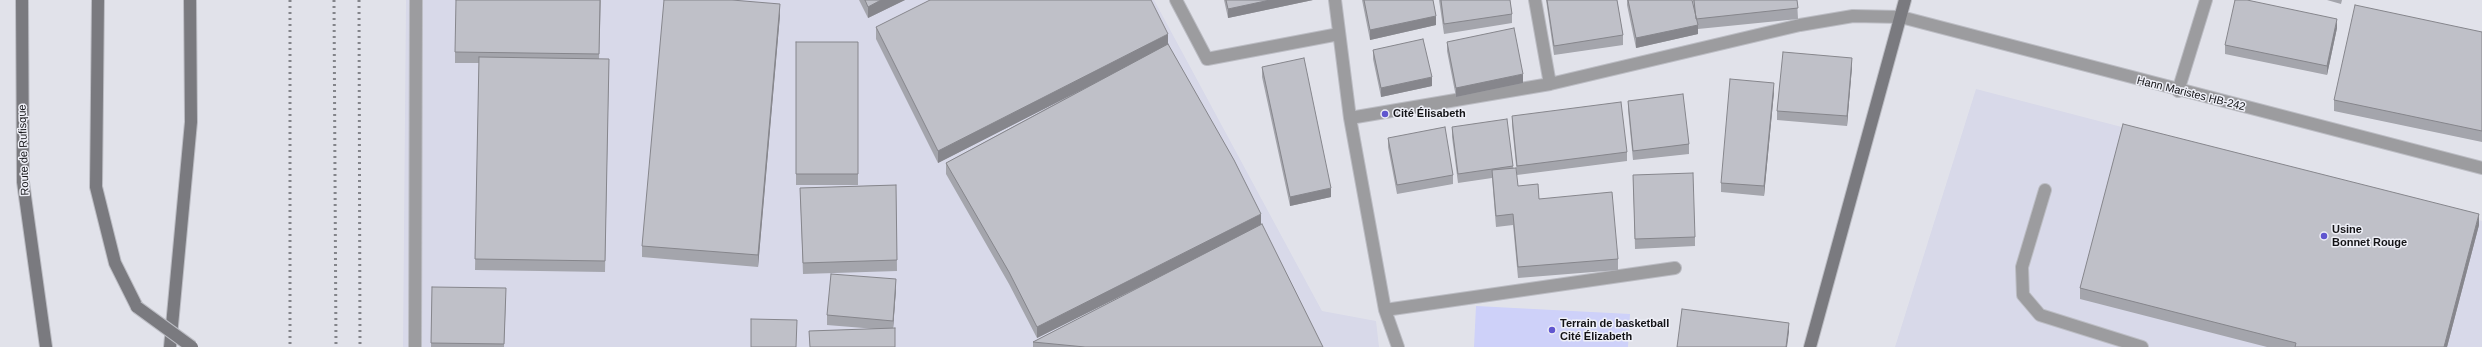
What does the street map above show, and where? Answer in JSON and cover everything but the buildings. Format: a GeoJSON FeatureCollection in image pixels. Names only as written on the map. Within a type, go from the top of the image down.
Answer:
{"type":"FeatureCollection","features":[{"type":"Feature","properties":{"kind":"main road","name":"Route de Rufisque"},"geometry":{"type":"LineString","coordinates":[[22,0],[23,182],[46,347]]}},
{"type":"Feature","properties":{"kind":"main road"},"geometry":{"type":"LineString","coordinates":[[98,0],[96,187],[116,262],[137,307],[192,347]]}},
{"type":"Feature","properties":{"kind":"main road"},"geometry":{"type":"LineString","coordinates":[[170,347],[191,122],[190,0]]}},
{"type":"Feature","properties":{"kind":"main road"},"geometry":{"type":"LineString","coordinates":[[1810,347],[1905,0]]}},
{"type":"Feature","properties":{"kind":"street"},"geometry":{"type":"LineString","coordinates":[[415,347],[416,0]]}},
{"type":"Feature","properties":{"kind":"street"},"geometry":{"type":"LineString","coordinates":[[1176,0],[1208,59],[1339,34]]}},
{"type":"Feature","properties":{"kind":"street"},"geometry":{"type":"LineString","coordinates":[[1335,0],[1350,118],[1385,310],[1398,347]]}},
{"type":"Feature","properties":{"kind":"street"},"geometry":{"type":"LineString","coordinates":[[1535,0],[1550,84]]}},
{"type":"Feature","properties":{"kind":"street"},"geometry":{"type":"LineString","coordinates":[[2178,90],[2206,0]]}},
{"type":"Feature","properties":{"kind":"street","name":"Hann Maristes HB-242"},"geometry":{"type":"LineString","coordinates":[[1350,118],[1550,84],[1800,25],[1853,16],[1901,17],[2482,168]]}},
{"type":"Feature","properties":{"kind":"street"},"geometry":{"type":"LineString","coordinates":[[2045,190],[2022,267],[2023,295],[2040,315],[2114,343],[2142,347]]}},
{"type":"Feature","properties":{"kind":"street"},"geometry":{"type":"LineString","coordinates":[[1385,310],[1675,268]]}},
{"type":"Feature","properties":{"kind":"shaded area"},"geometry":{"type":"Polygon","coordinates":[[[406,0],[1154,0],[1322,311],[1376,321],[1379,347],[403,347],[406,0]]]}},
{"type":"Feature","properties":{"kind":"shaded area"},"geometry":{"type":"Polygon","coordinates":[[[1976,89],[2482,221],[2482,347],[1895,347],[1976,89]]]}},
{"type":"Feature","properties":{"kind":"shaded area","name":"Terrain de basketball Cité Élizabeth"},"geometry":{"type":"Polygon","coordinates":[[[1476,306],[1630,314],[1628,347],[1474,347],[1476,306]]]}},
{"type":"Feature","properties":{"kind":"railway"},"geometry":{"type":"LineString","coordinates":[[290,0],[290,347]]}},
{"type":"Feature","properties":{"kind":"railway"},"geometry":{"type":"LineString","coordinates":[[334,0],[336,347]]}},
{"type":"Feature","properties":{"kind":"railway"},"geometry":{"type":"LineString","coordinates":[[359,0],[360,347]]}},
{"type":"Feature","properties":{"kind":"place","name":"Cité Élisabeth"},"geometry":{"type":"Point","coordinates":[1385,114]}},
{"type":"Feature","properties":{"kind":"place","name":"Usine Bonnet Rouge"},"geometry":{"type":"Point","coordinates":[2324,236]}},
{"type":"Feature","properties":{"kind":"place","name":"Terrain de basketball Cité Élizabeth"},"geometry":{"type":"Point","coordinates":[1552,330]}}]}
